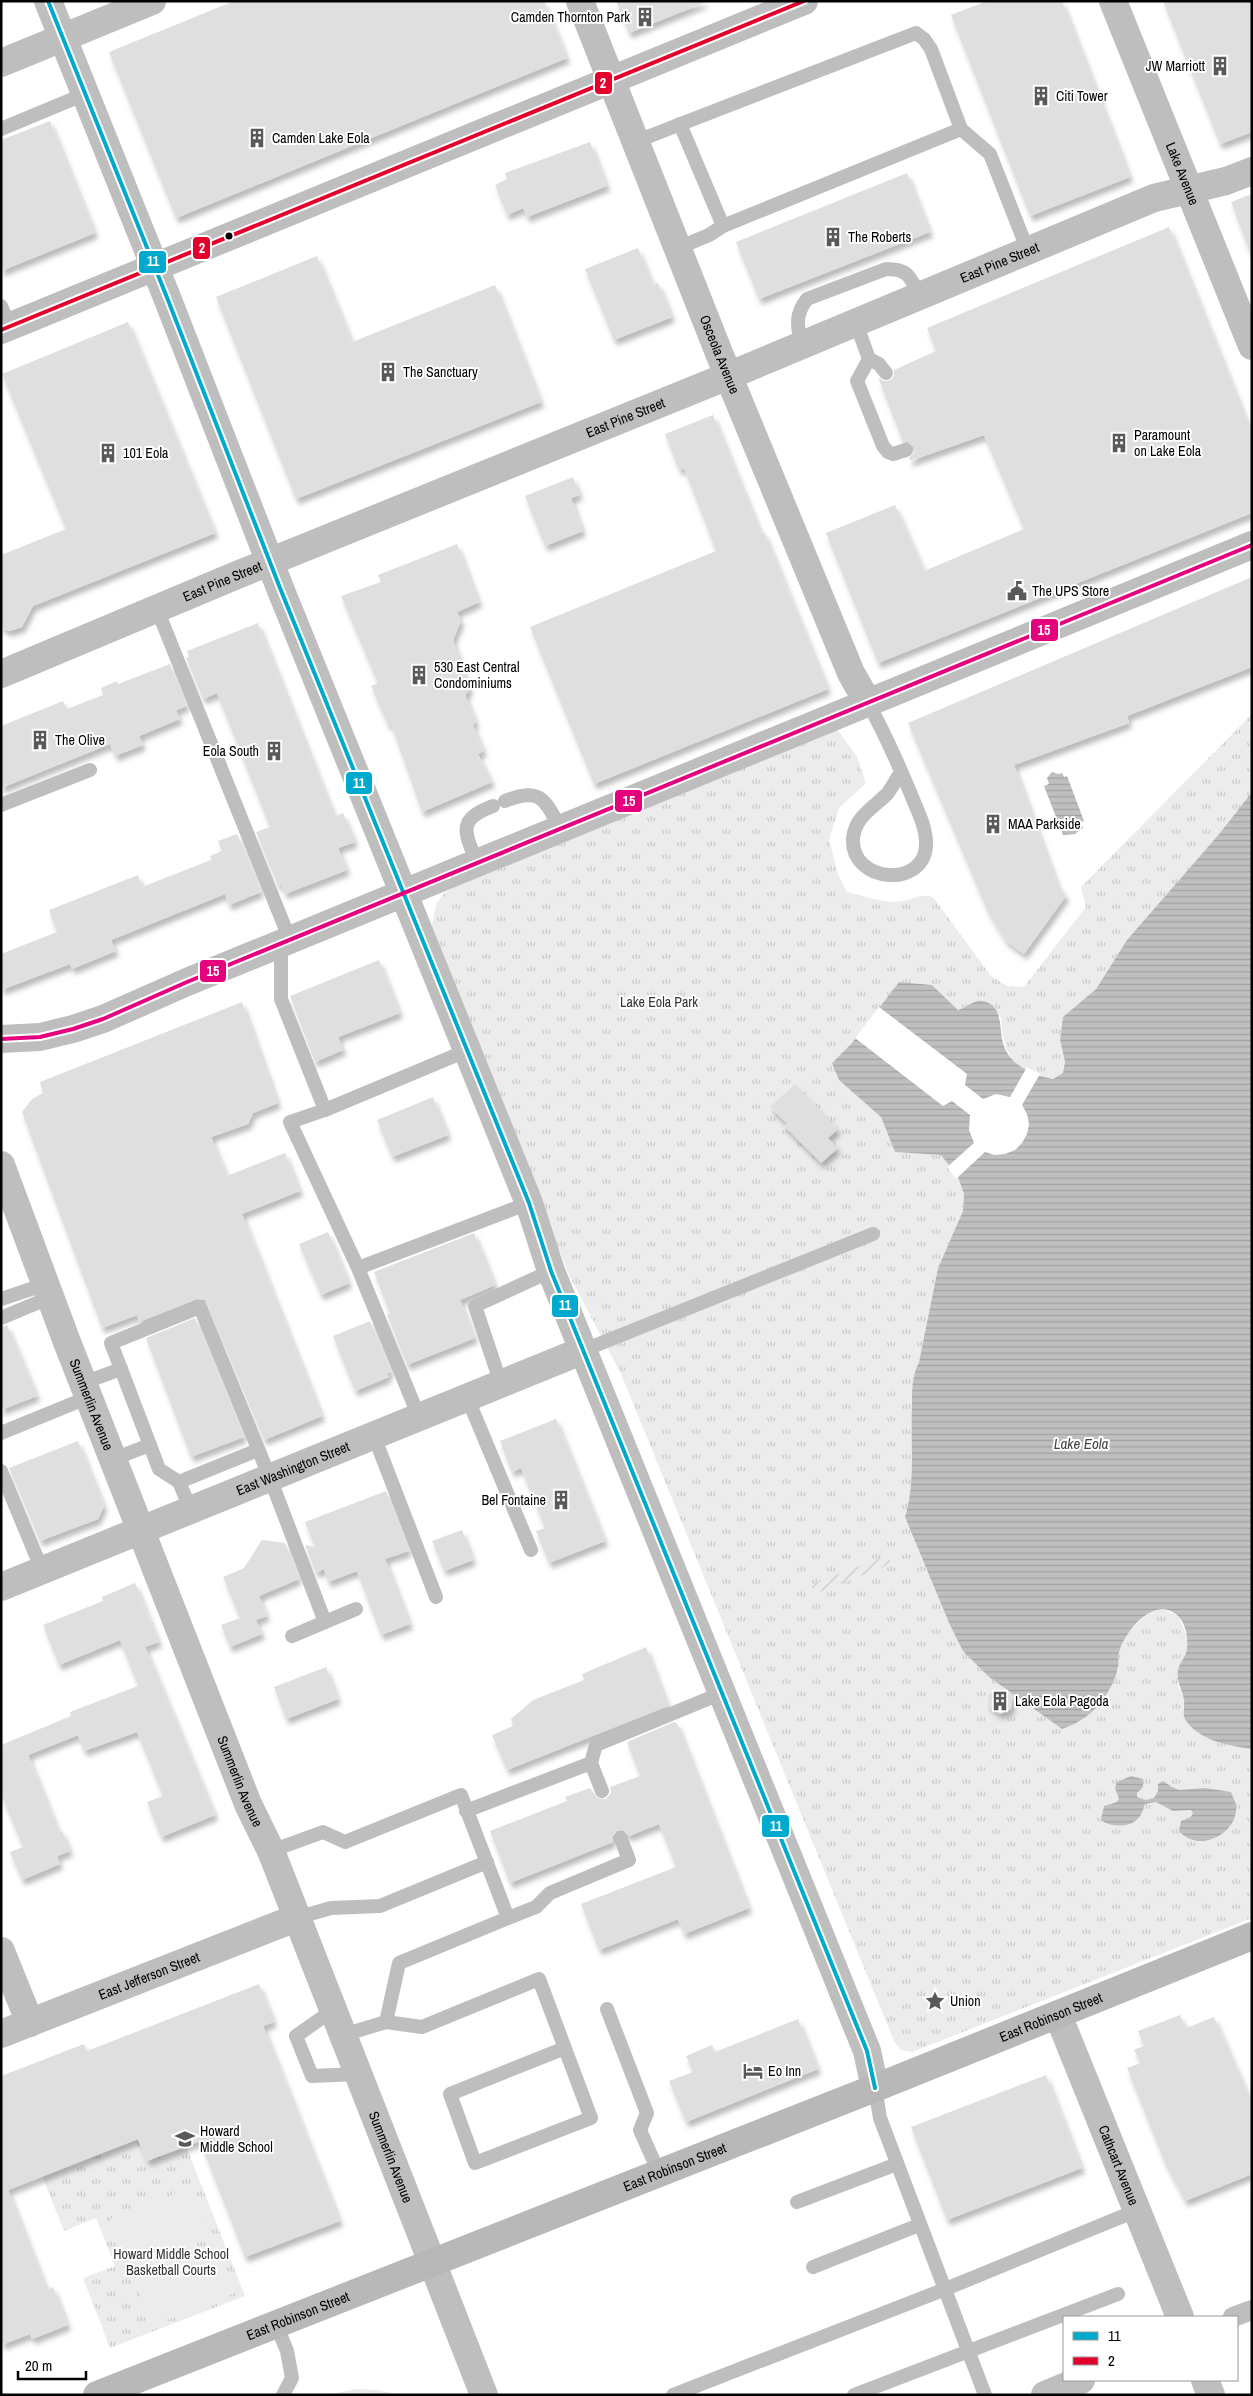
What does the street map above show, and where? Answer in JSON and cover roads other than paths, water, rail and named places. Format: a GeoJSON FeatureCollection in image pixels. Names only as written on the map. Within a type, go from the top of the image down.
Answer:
{"type":"FeatureCollection","features":[{"type":"Feature","properties":{"kind":"main road","name":"East Robinson Street"},"geometry":{"type":"LineString","coordinates":[[97,2395],[875,2088],[1252,1936]]}},
{"type":"Feature","properties":{"kind":"street"},"geometry":{"type":"LineString","coordinates":[[48,1],[155,267],[269,562],[529,1203],[551,1270],[867,2051],[875,2088]]}},
{"type":"Feature","properties":{"kind":"street"},"geometry":{"type":"LineString","coordinates":[[1,63],[152,1]]}},
{"type":"Feature","properties":{"kind":"street","name":"Osceola Avenue"},"geometry":{"type":"LineString","coordinates":[[580,1],[637,141],[728,376],[850,672],[868,703]]}},
{"type":"Feature","properties":{"kind":"street"},"geometry":{"type":"LineString","coordinates":[[4,321],[155,267],[804,1]]}},
{"type":"Feature","properties":{"kind":"street","name":"Lake Avenue"},"geometry":{"type":"LineString","coordinates":[[1113,1],[1252,346]]}},
{"type":"Feature","properties":{"kind":"street","name":"East Pine Street"},"geometry":{"type":"LineString","coordinates":[[1,674],[269,562],[801,346],[1154,198],[1226,181],[1252,170]]}},
{"type":"Feature","properties":{"kind":"street"},"geometry":{"type":"LineString","coordinates":[[1,1039],[40,1037],[95,1022],[187,982],[1252,545]]}},
{"type":"Feature","properties":{"kind":"street","name":"Summerlin Avenue"},"geometry":{"type":"LineString","coordinates":[[1,1165],[8,1207],[48,1290],[248,1804],[271,1851],[484,2395]]}},
{"type":"Feature","properties":{"kind":"street","name":"East Washington Street"},"geometry":{"type":"LineString","coordinates":[[1,1587],[584,1350]]}},
{"type":"Feature","properties":{"kind":"street","name":"East Jefferson Street"},"geometry":{"type":"LineString","coordinates":[[1,2034],[296,1918]]}},
{"type":"Feature","properties":{"kind":"street"},"geometry":{"type":"LineString","coordinates":[[1,1951],[30,2022]]}},
{"type":"Feature","properties":{"kind":"street","name":"Cathcart Avenue"},"geometry":{"type":"LineString","coordinates":[[1058,2015],[1180,2316]]}},
{"type":"Feature","properties":{"kind":"street"},"geometry":{"type":"LineString","coordinates":[[1237,2316],[1252,2310]]}},
{"type":"Feature","properties":{"kind":"street"},"geometry":{"type":"LineString","coordinates":[[1046,2395],[1079,2381]]}},
{"type":"Feature","properties":{"kind":"street"},"geometry":{"type":"LineString","coordinates":[[1205,2381],[1211,2395]]}},
{"type":"Feature","properties":{"kind":"lane"},"geometry":{"type":"LineString","coordinates":[[637,141],[916,33],[924,39],[931,50],[961,129],[990,154],[1028,251]]}},
{"type":"Feature","properties":{"kind":"lane"},"geometry":{"type":"LineString","coordinates":[[1,128],[85,94]]}},
{"type":"Feature","properties":{"kind":"lane"},"geometry":{"type":"LineString","coordinates":[[680,124],[723,226]]}},
{"type":"Feature","properties":{"kind":"lane"},"geometry":{"type":"LineString","coordinates":[[678,248],[709,235],[723,226],[961,129]]}},
{"type":"Feature","properties":{"kind":"lane"},"geometry":{"type":"LineString","coordinates":[[801,346],[797,320],[799,309],[807,299],[886,269],[899,269],[908,275],[920,296]]}},
{"type":"Feature","properties":{"kind":"lane"},"geometry":{"type":"LineString","coordinates":[[856,323],[869,359],[879,364],[886,373]]}},
{"type":"Feature","properties":{"kind":"lane"},"geometry":{"type":"LineString","coordinates":[[869,359],[857,381],[888,452],[893,454],[906,450]]}},
{"type":"Feature","properties":{"kind":"lane"},"geometry":{"type":"LineString","coordinates":[[156,609],[286,942],[281,999],[324,1110]]}},
{"type":"Feature","properties":{"kind":"lane"},"geometry":{"type":"LineString","coordinates":[[868,703],[887,737],[923,825],[926,843],[919,865],[906,874],[890,876],[875,873],[864,865],[856,853],[853,838],[858,821],[888,793],[901,772]]}},
{"type":"Feature","properties":{"kind":"lane"},"geometry":{"type":"LineString","coordinates":[[1,805],[90,770]]}},
{"type":"Feature","properties":{"kind":"lane"},"geometry":{"type":"LineString","coordinates":[[477,863],[467,838],[466,824],[475,812],[524,794],[539,797],[548,806],[561,829]]}},
{"type":"Feature","properties":{"kind":"lane"},"geometry":{"type":"LineString","coordinates":[[419,1417],[358,1268],[290,1122],[324,1110],[466,1051]]}},
{"type":"Feature","properties":{"kind":"lane"},"geometry":{"type":"LineString","coordinates":[[358,1268],[529,1203]]}},
{"type":"Feature","properties":{"kind":"lane"},"geometry":{"type":"LineString","coordinates":[[584,1350],[873,1234]]}},
{"type":"Feature","properties":{"kind":"lane"},"geometry":{"type":"LineString","coordinates":[[501,1384],[475,1306],[551,1270]]}},
{"type":"Feature","properties":{"kind":"lane"},"geometry":{"type":"LineString","coordinates":[[1,1299],[48,1290]]}},
{"type":"Feature","properties":{"kind":"lane"},"geometry":{"type":"LineString","coordinates":[[1,1318],[48,1290]]}},
{"type":"Feature","properties":{"kind":"lane"},"geometry":{"type":"LineString","coordinates":[[191,1510],[179,1482],[159,1469],[111,1343],[200,1307],[270,1478],[325,1622]]}},
{"type":"Feature","properties":{"kind":"lane"},"geometry":{"type":"LineString","coordinates":[[1,1433],[86,1390],[121,1369]]}},
{"type":"Feature","properties":{"kind":"lane"},"geometry":{"type":"LineString","coordinates":[[467,1398],[531,1550]]}},
{"type":"Feature","properties":{"kind":"lane"},"geometry":{"type":"LineString","coordinates":[[374,1436],[436,1597]]}},
{"type":"Feature","properties":{"kind":"lane"},"geometry":{"type":"LineString","coordinates":[[113,1459],[150,1445]]}},
{"type":"Feature","properties":{"kind":"lane"},"geometry":{"type":"LineString","coordinates":[[179,1482],[258,1450]]}},
{"type":"Feature","properties":{"kind":"lane"},"geometry":{"type":"LineString","coordinates":[[1,1471],[42,1570]]}},
{"type":"Feature","properties":{"kind":"lane"},"geometry":{"type":"LineString","coordinates":[[292,1636],[356,1609]]}},
{"type":"Feature","properties":{"kind":"lane"},"geometry":{"type":"LineString","coordinates":[[602,1790],[591,1763],[596,1745],[722,1693]]}},
{"type":"Feature","properties":{"kind":"lane"},"geometry":{"type":"LineString","coordinates":[[466,1811],[591,1763]]}},
{"type":"Feature","properties":{"kind":"lane"},"geometry":{"type":"LineString","coordinates":[[271,1851],[323,1832],[345,1842],[460,1795],[508,1918]]}},
{"type":"Feature","properties":{"kind":"lane"},"geometry":{"type":"LineString","coordinates":[[386,2022],[399,1963],[536,1907],[550,1892],[629,1860],[621,1839]]}},
{"type":"Feature","properties":{"kind":"lane"},"geometry":{"type":"LineString","coordinates":[[296,1918],[331,1908],[380,1906],[487,1862]]}},
{"type":"Feature","properties":{"kind":"lane"},"geometry":{"type":"LineString","coordinates":[[343,2035],[386,2022],[422,2027],[539,1979],[565,2048],[591,2118],[475,2163],[450,2094],[565,2048]]}},
{"type":"Feature","properties":{"kind":"lane"},"geometry":{"type":"LineString","coordinates":[[607,2009],[647,2113],[640,2130],[659,2173]]}},
{"type":"Feature","properties":{"kind":"lane"},"geometry":{"type":"LineString","coordinates":[[333,2010],[296,2036],[312,2076],[358,2074]]}},
{"type":"Feature","properties":{"kind":"lane"},"geometry":{"type":"LineString","coordinates":[[875,2088],[880,2118],[943,2290],[985,2395]]}},
{"type":"Feature","properties":{"kind":"lane"},"geometry":{"type":"LineString","coordinates":[[797,2202],[897,2164]]}},
{"type":"Feature","properties":{"kind":"lane"},"geometry":{"type":"LineString","coordinates":[[673,2395],[943,2290],[1138,2210]]}},
{"type":"Feature","properties":{"kind":"lane"},"geometry":{"type":"LineString","coordinates":[[813,2267],[919,2225]]}},
{"type":"Feature","properties":{"kind":"lane"},"geometry":{"type":"LineString","coordinates":[[854,2395],[1118,2294]]}},
{"type":"Feature","properties":{"kind":"lane"},"geometry":{"type":"LineString","coordinates":[[276,2324],[286,2352],[292,2378],[283,2395]]}},
{"type":"Feature","properties":{"kind":"water"},"geometry":{"type":"Polygon","coordinates":[[[1052,772],[1062,773],[1064,777],[1067,776],[1084,821],[1081,822],[1083,828],[1075,834],[1063,835],[1044,786],[1049,784],[1047,778],[1052,772]]]}},
{"type":"Feature","properties":{"kind":"water","name":"Lake Eola"},"geometry":{"type":"Polygon","coordinates":[[[1252,792],[1252,1749],[1216,1742],[1200,1734],[1185,1719],[1184,1700],[1178,1682],[1178,1670],[1186,1653],[1187,1634],[1182,1621],[1170,1611],[1161,1609],[1152,1611],[1136,1624],[1129,1632],[1120,1649],[1116,1674],[1104,1698],[1085,1717],[1062,1729],[989,1677],[963,1651],[950,1625],[905,1517],[912,1475],[912,1393],[914,1377],[919,1362],[938,1268],[963,1211],[964,1194],[958,1177],[941,1155],[895,1152],[881,1117],[839,1080],[832,1063],[852,1043],[899,982],[932,985],[958,1010],[976,1001],[990,1004],[998,1013],[1002,1040],[1007,1053],[1012,1059],[1031,1072],[1053,1079],[1063,1073],[1065,1062],[1060,1040],[1063,1017],[1096,989],[1127,940],[1220,833],[1252,792]]]}},
{"type":"Feature","properties":{"kind":"water"},"geometry":{"type":"Polygon","coordinates":[[[1131,1776],[1143,1779],[1143,1787],[1137,1793],[1137,1797],[1146,1800],[1154,1798],[1158,1791],[1158,1784],[1163,1781],[1179,1790],[1205,1788],[1231,1792],[1236,1805],[1235,1816],[1231,1825],[1224,1832],[1216,1837],[1197,1841],[1187,1838],[1179,1831],[1181,1821],[1191,1817],[1193,1813],[1191,1810],[1173,1811],[1156,1802],[1145,1804],[1137,1820],[1132,1823],[1122,1826],[1105,1823],[1101,1820],[1104,1806],[1117,1802],[1119,1799],[1115,1788],[1117,1782],[1131,1776]]]}},
{"type":"Feature","properties":{"kind":"place","name":"Camden Thornton Park"},"geometry":{"type":"Point","coordinates":[645,17]}},
{"type":"Feature","properties":{"kind":"place","name":"JW Marriott"},"geometry":{"type":"Point","coordinates":[1220,66]}},
{"type":"Feature","properties":{"kind":"place","name":"Citi Tower"},"geometry":{"type":"Point","coordinates":[1041,96]}},
{"type":"Feature","properties":{"kind":"place","name":"Camden Lake Eola"},"geometry":{"type":"Point","coordinates":[257,138]}},
{"type":"Feature","properties":{"kind":"place","name":"The Roberts"},"geometry":{"type":"Point","coordinates":[833,237]}},
{"type":"Feature","properties":{"kind":"place","name":"The Sanctuary"},"geometry":{"type":"Point","coordinates":[388,372]}},
{"type":"Feature","properties":{"kind":"place","name":"Paramount on Lake Eola"},"geometry":{"type":"Point","coordinates":[1119,443]}},
{"type":"Feature","properties":{"kind":"place","name":"101 Eola"},"geometry":{"type":"Point","coordinates":[108,453]}},
{"type":"Feature","properties":{"kind":"place","name":"The UPS Store"},"geometry":{"type":"Point","coordinates":[1017,591]}},
{"type":"Feature","properties":{"kind":"place","name":"530 East Central Condominiums"},"geometry":{"type":"Point","coordinates":[419,675]}},
{"type":"Feature","properties":{"kind":"place","name":"The Olive"},"geometry":{"type":"Point","coordinates":[40,740]}},
{"type":"Feature","properties":{"kind":"place","name":"Eola South"},"geometry":{"type":"Point","coordinates":[274,751]}},
{"type":"Feature","properties":{"kind":"place","name":"MAA Parkside"},"geometry":{"type":"Point","coordinates":[993,824]}},
{"type":"Feature","properties":{"kind":"place","name":"Bel Fontaine"},"geometry":{"type":"Point","coordinates":[561,1500]}},
{"type":"Feature","properties":{"kind":"place","name":"Lake Eola Pagoda"},"geometry":{"type":"Point","coordinates":[1000,1701]}},
{"type":"Feature","properties":{"kind":"place","name":"Union"},"geometry":{"type":"Point","coordinates":[935,2001]}},
{"type":"Feature","properties":{"kind":"place","name":"Eo Inn"},"geometry":{"type":"Point","coordinates":[753,2071]}},
{"type":"Feature","properties":{"kind":"place","name":"Howard Middle School"},"geometry":{"type":"Point","coordinates":[185,2139]}},
{"type":"Feature","properties":{"kind":"park label","name":"Lake Eola Park"},"geometry":{"type":"Point","coordinates":[659,1002]}},
{"type":"Feature","properties":{"kind":"park label","name":"Howard Middle School Basketball Courts"},"geometry":{"type":"Point","coordinates":[171,2262]}}]}
